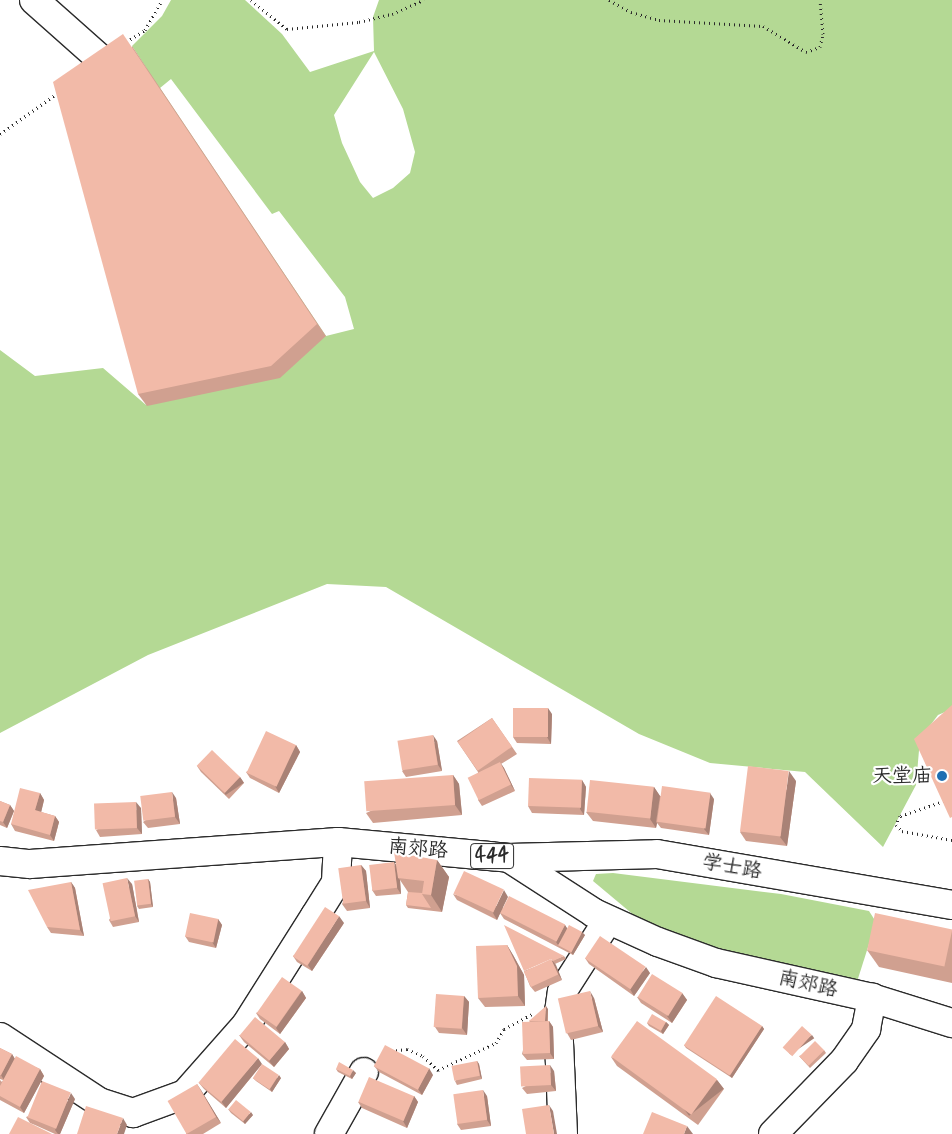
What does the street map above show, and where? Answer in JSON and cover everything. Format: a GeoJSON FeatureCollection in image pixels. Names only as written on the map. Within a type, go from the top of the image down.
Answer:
{"type":"FeatureCollection","features":[{"type":"Feature","properties":{"kind":"main road"},"geometry":{"type":"LineString","coordinates":[[34,0],[106,64],[122,112]]}},
{"type":"Feature","properties":{"kind":"main road"},"geometry":{"type":"LineString","coordinates":[[0,1037],[100,1102],[133,1113],[185,1094],[246,1026],[336,882],[338,842]]}},
{"type":"Feature","properties":{"kind":"main road","name":"南郊路"},"geometry":{"type":"LineString","coordinates":[[0,861],[30,864],[338,842],[509,858],[608,920],[716,963],[872,998],[952,1023]]}},
{"type":"Feature","properties":{"kind":"main road","name":"学士路"},"geometry":{"type":"LineString","coordinates":[[509,858],[657,854],[952,905]]}},
{"type":"Feature","properties":{"kind":"main road"},"geometry":{"type":"LineString","coordinates":[[563,1134],[558,1019],[562,992],[608,920]]}},
{"type":"Feature","properties":{"kind":"main road"},"geometry":{"type":"LineString","coordinates":[[773,1134],[844,1061],[866,1029],[872,998]]}},
{"type":"Feature","properties":{"kind":"main road"},"geometry":{"type":"LineString","coordinates":[[329,1134],[364,1072]]}},
{"type":"Feature","properties":{"kind":"path"},"geometry":{"type":"LineString","coordinates":[[251,0],[287,29],[359,22],[392,14],[424,0]]}},
{"type":"Feature","properties":{"kind":"path"},"geometry":{"type":"LineString","coordinates":[[608,0],[631,12],[659,20],[762,26],[806,52],[820,47],[822,41],[820,0]]}},
{"type":"Feature","properties":{"kind":"path"},"geometry":{"type":"LineString","coordinates":[[944,801],[900,816],[896,824],[902,831],[952,840]]}},
{"type":"Feature","properties":{"kind":"path"},"geometry":{"type":"LineString","coordinates":[[364,1072],[398,1048],[424,1056],[438,1070],[445,1068],[496,1043],[504,1030],[530,1016],[546,1001],[562,992]]}},
{"type":"Feature","properties":{"kind":"green space"},"geometry":{"type":"Polygon","coordinates":[[[171,0],[245,0],[282,34],[310,72],[374,51],[373,17],[379,0],[952,0],[952,709],[938,715],[920,739],[916,785],[883,847],[805,772],[710,763],[639,734],[386,587],[327,584],[148,655],[0,733],[0,350],[35,376],[103,368],[146,405],[98,229],[124,82],[147,69],[132,46],[162,16],[171,0]],[[374,52],[334,115],[342,143],[360,182],[373,198],[393,188],[410,173],[415,152],[403,109],[374,52]],[[171,79],[160,88],[326,336],[354,329],[345,297],[279,211],[272,214],[171,79]]]}},
{"type":"Feature","properties":{"kind":"green space"},"geometry":{"type":"Polygon","coordinates":[[[613,873],[781,894],[869,911],[876,922],[855,988],[648,927],[593,881],[596,874],[613,873]]]}},
{"type":"Feature","properties":{"kind":"building"},"geometry":{"type":"Polygon","coordinates":[[[123,34],[317,324],[271,366],[138,394],[53,82],[123,34]]]}},
{"type":"Feature","properties":{"kind":"building","name":"天堂庙"},"geometry":{"type":"Polygon","coordinates":[[[952,705],[952,817],[950,818],[914,739],[952,705]]]}},
{"type":"Feature","properties":{"kind":"building"},"geometry":{"type":"Polygon","coordinates":[[[513,708],[548,708],[548,737],[513,737],[513,708]]]}},
{"type":"Feature","properties":{"kind":"building"},"geometry":{"type":"Polygon","coordinates":[[[492,718],[512,747],[478,771],[458,742],[492,718]]]}},
{"type":"Feature","properties":{"kind":"building"},"geometry":{"type":"Polygon","coordinates":[[[266,731],[296,745],[276,787],[247,773],[266,731]]]}},
{"type":"Feature","properties":{"kind":"building"},"geometry":{"type":"Polygon","coordinates":[[[433,735],[438,765],[402,770],[397,741],[433,735]]]}},
{"type":"Feature","properties":{"kind":"building"},"geometry":{"type":"Polygon","coordinates":[[[212,750],[240,777],[225,793],[197,766],[212,750]]]}},
{"type":"Feature","properties":{"kind":"building"},"geometry":{"type":"Polygon","coordinates":[[[500,762],[511,784],[479,800],[468,778],[500,762]]]}},
{"type":"Feature","properties":{"kind":"building"},"geometry":{"type":"Polygon","coordinates":[[[748,766],[789,771],[781,837],[740,832],[748,766]]]}},
{"type":"Feature","properties":{"kind":"building"},"geometry":{"type":"Polygon","coordinates":[[[453,775],[455,805],[366,811],[364,781],[453,775]]]}},
{"type":"Feature","properties":{"kind":"building"},"geometry":{"type":"Polygon","coordinates":[[[529,778],[582,780],[581,808],[528,806],[529,778]]]}},
{"type":"Feature","properties":{"kind":"building"},"geometry":{"type":"Polygon","coordinates":[[[590,780],[654,787],[650,819],[587,812],[590,780]]]}},
{"type":"Feature","properties":{"kind":"building"},"geometry":{"type":"Polygon","coordinates":[[[662,786],[711,793],[706,828],[657,822],[662,786]]]}},
{"type":"Feature","properties":{"kind":"building"},"geometry":{"type":"Polygon","coordinates":[[[20,788],[40,793],[35,810],[55,816],[50,835],[11,824],[20,788]]]}},
{"type":"Feature","properties":{"kind":"building"},"geometry":{"type":"Polygon","coordinates":[[[172,792],[175,817],[143,821],[140,796],[172,792]]]}},
{"type":"Feature","properties":{"kind":"building"},"geometry":{"type":"Polygon","coordinates":[[[0,801],[10,805],[3,822],[0,821],[0,801]]]}},
{"type":"Feature","properties":{"kind":"building"},"geometry":{"type":"Polygon","coordinates":[[[136,802],[137,828],[95,829],[94,803],[136,802]]]}},
{"type":"Feature","properties":{"kind":"building"},"geometry":{"type":"Polygon","coordinates":[[[394,852],[437,860],[431,895],[422,894],[424,881],[398,878],[394,852]]]}},
{"type":"Feature","properties":{"kind":"building"},"geometry":{"type":"Polygon","coordinates":[[[394,862],[397,888],[372,891],[369,865],[394,862]]]}},
{"type":"Feature","properties":{"kind":"building"},"geometry":{"type":"Polygon","coordinates":[[[361,865],[366,901],[343,904],[338,868],[361,865]]]}},
{"type":"Feature","properties":{"kind":"building"},"geometry":{"type":"Polygon","coordinates":[[[464,871],[504,890],[493,912],[453,894],[464,871]]]}},
{"type":"Feature","properties":{"kind":"building"},"geometry":{"type":"Polygon","coordinates":[[[127,878],[135,916],[111,921],[103,883],[127,878]]]}},
{"type":"Feature","properties":{"kind":"building"},"geometry":{"type":"Polygon","coordinates":[[[148,879],[151,904],[137,906],[134,881],[148,879]]]}},
{"type":"Feature","properties":{"kind":"building"},"geometry":{"type":"Polygon","coordinates":[[[71,882],[80,930],[47,927],[28,890],[71,882]]]}},
{"type":"Feature","properties":{"kind":"building"},"geometry":{"type":"Polygon","coordinates":[[[408,892],[422,893],[431,908],[406,905],[408,892]]]}},
{"type":"Feature","properties":{"kind":"building"},"geometry":{"type":"Polygon","coordinates":[[[509,896],[565,925],[557,942],[500,913],[509,896]]]}},
{"type":"Feature","properties":{"kind":"building"},"geometry":{"type":"Polygon","coordinates":[[[325,907],[339,916],[307,966],[293,956],[325,907]]]}},
{"type":"Feature","properties":{"kind":"building"},"geometry":{"type":"Polygon","coordinates":[[[190,913],[218,919],[213,943],[185,936],[190,913]]]}},
{"type":"Feature","properties":{"kind":"building"},"geometry":{"type":"Polygon","coordinates":[[[875,913],[952,929],[944,967],[867,950],[875,913]]]}},
{"type":"Feature","properties":{"kind":"building"},"geometry":{"type":"Polygon","coordinates":[[[504,925],[564,956],[553,961],[551,959],[524,971],[504,925]]]}},
{"type":"Feature","properties":{"kind":"building"},"geometry":{"type":"Polygon","coordinates":[[[569,925],[582,932],[571,952],[558,945],[569,925]]]}},
{"type":"Feature","properties":{"kind":"building"},"geometry":{"type":"Polygon","coordinates":[[[600,936],[646,967],[630,989],[585,958],[600,936]]]}},
{"type":"Feature","properties":{"kind":"building"},"geometry":{"type":"Polygon","coordinates":[[[507,945],[517,966],[518,996],[478,998],[476,946],[507,945]]]}},
{"type":"Feature","properties":{"kind":"building"},"geometry":{"type":"Polygon","coordinates":[[[551,959],[558,974],[531,987],[524,972],[551,959]]]}},
{"type":"Feature","properties":{"kind":"building"},"geometry":{"type":"Polygon","coordinates":[[[652,974],[683,993],[668,1016],[638,997],[652,974]]]}},
{"type":"Feature","properties":{"kind":"building"},"geometry":{"type":"Polygon","coordinates":[[[282,977],[302,991],[276,1027],[257,1013],[282,977]]]}},
{"type":"Feature","properties":{"kind":"building"},"geometry":{"type":"Polygon","coordinates":[[[590,991],[598,1026],[566,1034],[558,998],[590,991]]]}},
{"type":"Feature","properties":{"kind":"building"},"geometry":{"type":"Polygon","coordinates":[[[436,994],[464,996],[462,1029],[434,1027],[436,994]]]}},
{"type":"Feature","properties":{"kind":"building"},"geometry":{"type":"Polygon","coordinates":[[[716,996],[762,1026],[730,1075],[684,1045],[716,996]]]}},
{"type":"Feature","properties":{"kind":"building"},"geometry":{"type":"Polygon","coordinates":[[[546,1006],[545,1021],[529,1021],[546,1006]]]}},
{"type":"Feature","properties":{"kind":"building"},"geometry":{"type":"Polygon","coordinates":[[[652,1014],[666,1022],[661,1031],[647,1023],[652,1014]]]}},
{"type":"Feature","properties":{"kind":"building"},"geometry":{"type":"Polygon","coordinates":[[[255,1017],[285,1042],[269,1060],[240,1035],[255,1017]]]}},
{"type":"Feature","properties":{"kind":"building"},"geometry":{"type":"Polygon","coordinates":[[[549,1021],[550,1053],[523,1054],[522,1022],[549,1021]]]}},
{"type":"Feature","properties":{"kind":"building"},"geometry":{"type":"Polygon","coordinates":[[[637,1021],[717,1079],[691,1115],[611,1057],[637,1021]]]}},
{"type":"Feature","properties":{"kind":"building"},"geometry":{"type":"Polygon","coordinates":[[[802,1026],[812,1035],[792,1056],[783,1048],[802,1026]]]}},
{"type":"Feature","properties":{"kind":"building"},"geometry":{"type":"Polygon","coordinates":[[[235,1039],[258,1058],[221,1102],[198,1083],[235,1039]]]}},
{"type":"Feature","properties":{"kind":"building"},"geometry":{"type":"Polygon","coordinates":[[[815,1041],[824,1050],[809,1066],[799,1057],[815,1041]]]}},
{"type":"Feature","properties":{"kind":"building"},"geometry":{"type":"Polygon","coordinates":[[[385,1045],[429,1068],[418,1090],[374,1066],[385,1045]]]}},
{"type":"Feature","properties":{"kind":"building"},"geometry":{"type":"Polygon","coordinates":[[[0,1048],[12,1054],[1,1075],[0,1075],[0,1048]]]}},
{"type":"Feature","properties":{"kind":"building"},"geometry":{"type":"Polygon","coordinates":[[[16,1056],[40,1069],[20,1107],[0,1096],[0,1086],[16,1056]]]}},
{"type":"Feature","properties":{"kind":"building"},"geometry":{"type":"Polygon","coordinates":[[[477,1061],[480,1076],[454,1081],[451,1066],[477,1061]]]}},
{"type":"Feature","properties":{"kind":"building"},"geometry":{"type":"Polygon","coordinates":[[[339,1062],[353,1070],[350,1076],[336,1069],[339,1062]]]}},
{"type":"Feature","properties":{"kind":"building"},"geometry":{"type":"Polygon","coordinates":[[[262,1064],[279,1075],[270,1089],[253,1078],[262,1064]]]}},
{"type":"Feature","properties":{"kind":"building"},"geometry":{"type":"Polygon","coordinates":[[[550,1065],[551,1085],[521,1087],[520,1067],[550,1065]]]}},
{"type":"Feature","properties":{"kind":"building"},"geometry":{"type":"Polygon","coordinates":[[[369,1077],[414,1096],[404,1121],[358,1102],[369,1077]]]}},
{"type":"Feature","properties":{"kind":"building"},"geometry":{"type":"Polygon","coordinates":[[[42,1081],[71,1093],[56,1129],[27,1117],[42,1081]]]}},
{"type":"Feature","properties":{"kind":"building"},"geometry":{"type":"Polygon","coordinates":[[[197,1084],[216,1117],[187,1134],[168,1101],[197,1084]]]}},
{"type":"Feature","properties":{"kind":"building"},"geometry":{"type":"Polygon","coordinates":[[[483,1090],[487,1120],[457,1124],[453,1094],[483,1090]]]}},
{"type":"Feature","properties":{"kind":"building"},"geometry":{"type":"Polygon","coordinates":[[[236,1100],[251,1112],[243,1121],[228,1109],[236,1100]]]}},
{"type":"Feature","properties":{"kind":"building"},"geometry":{"type":"Polygon","coordinates":[[[549,1105],[554,1134],[526,1134],[522,1109],[549,1105]]]}},
{"type":"Feature","properties":{"kind":"building"},"geometry":{"type":"Polygon","coordinates":[[[86,1106],[123,1118],[117,1134],[77,1134],[86,1106]]]}},
{"type":"Feature","properties":{"kind":"building"},"geometry":{"type":"Polygon","coordinates":[[[652,1112],[687,1126],[684,1134],[643,1134],[652,1112]]]}},
{"type":"Feature","properties":{"kind":"building"},"geometry":{"type":"Polygon","coordinates":[[[18,1117],[52,1134],[9,1134],[18,1117]]]}},
{"type":"Feature","properties":{"kind":"place","name":"天堂庙"},"geometry":{"type":"Point","coordinates":[942,776]}}]}
